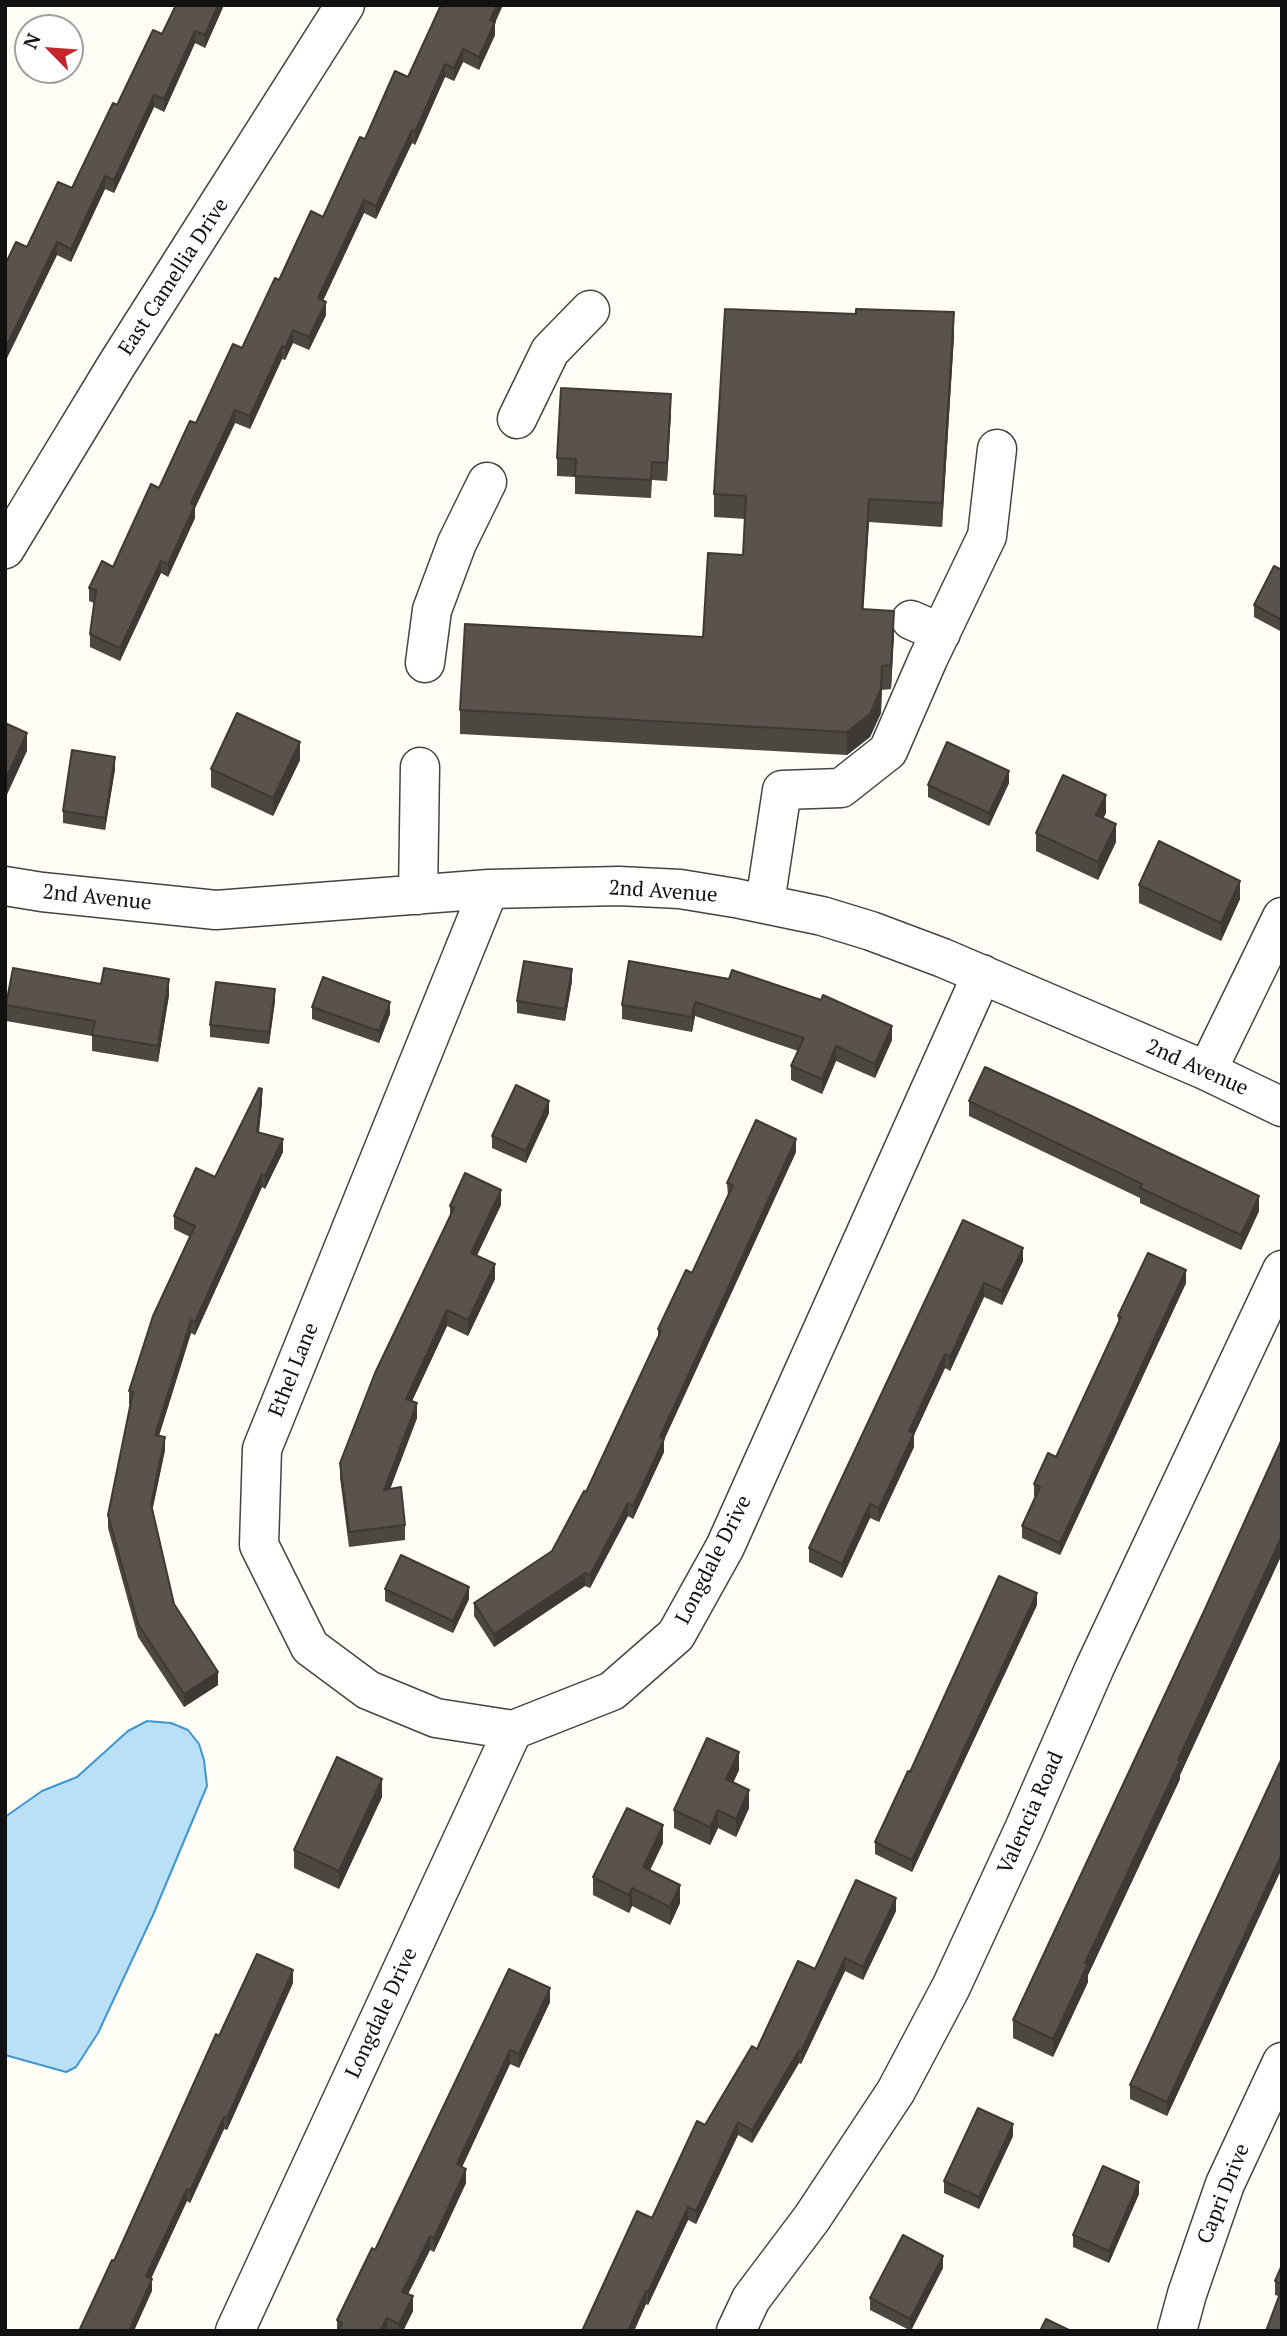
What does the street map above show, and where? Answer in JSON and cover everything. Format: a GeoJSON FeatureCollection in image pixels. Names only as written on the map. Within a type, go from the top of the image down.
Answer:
{"type":"FeatureCollection","features":[{"type":"Feature","properties":{"kind":"street","name":"East Camellia Drive"},"geometry":{"type":"LineString","coordinates":[[5,549],[116,366],[345,5]]}},
{"type":"Feature","properties":{"kind":"street"},"geometry":{"type":"LineString","coordinates":[[517,419],[550,351],[590,310]]}},
{"type":"Feature","properties":{"kind":"street"},"geometry":{"type":"LineString","coordinates":[[765,903],[782,790],[841,788],[888,751],[926,627],[987,536],[997,449]]}},
{"type":"Feature","properties":{"kind":"street"},"geometry":{"type":"LineString","coordinates":[[425,663],[432,610],[457,543],[487,482]]}},
{"type":"Feature","properties":{"kind":"street"},"geometry":{"type":"LineString","coordinates":[[418,895],[420,767]]}},
{"type":"Feature","properties":{"kind":"street","name":"2nd Avenue"},"geometry":{"type":"LineString","coordinates":[[5,886],[216,910],[489,889],[619,886],[680,889],[765,903],[871,931],[982,974],[1208,1071],[1282,1107]]}},
{"type":"Feature","properties":{"kind":"street","name":"Ethel Lane"},"geometry":{"type":"LineString","coordinates":[[489,889],[262,1449],[259,1545],[310,1647],[368,1690],[436,1718],[513,1730]]}},
{"type":"Feature","properties":{"kind":"street"},"geometry":{"type":"LineString","coordinates":[[1208,1071],[1282,917]]}},
{"type":"Feature","properties":{"kind":"street","name":"Longdale Drive"},"geometry":{"type":"LineString","coordinates":[[235,2331],[513,1730],[612,1691],[676,1635],[725,1547],[982,974]]}},
{"type":"Feature","properties":{"kind":"street","name":"Valencia Road"},"geometry":{"type":"LineString","coordinates":[[736,2331],[751,2300],[812,2218],[896,2091],[950,1987],[1024,1829],[1095,1667],[1282,1270]]}},
{"type":"Feature","properties":{"kind":"street","name":"Capri Drive"},"geometry":{"type":"LineString","coordinates":[[1177,2331],[1225,2184],[1282,2062]]}},
{"type":"Feature","properties":{"kind":"water"},"geometry":{"type":"Polygon","coordinates":[[[147,1721],[171,1723],[188,1730],[199,1744],[207,1786],[153,1915],[98,2033],[76,2067],[66,2072],[5,2055],[5,1817],[42,1791],[77,1777],[128,1731],[147,1721]]]}},
{"type":"Feature","properties":{"kind":"building"},"geometry":{"type":"Polygon","coordinates":[[[176,5],[218,5],[205,35],[195,31],[164,99],[154,95],[114,180],[105,176],[71,249],[57,242],[5,349],[5,265],[16,242],[27,247],[58,182],[72,188],[113,103],[117,105],[153,30],[162,34],[176,5]]]}},
{"type":"Feature","properties":{"kind":"building"},"geometry":{"type":"Polygon","coordinates":[[[441,5],[497,5],[490,20],[495,22],[479,57],[463,49],[454,68],[445,64],[415,132],[412,130],[376,206],[364,200],[318,298],[326,302],[309,337],[293,330],[285,348],[282,346],[250,416],[235,410],[191,503],[195,505],[168,564],[161,561],[120,648],[90,634],[96,590],[89,588],[102,561],[113,567],[151,484],[159,488],[190,421],[196,423],[233,344],[242,348],[275,278],[279,280],[311,211],[323,217],[360,137],[365,139],[395,71],[408,77],[441,5]]]}},
{"type":"Feature","properties":{"kind":"building"},"geometry":{"type":"Polygon","coordinates":[[[725,309],[856,314],[856,309],[954,312],[942,503],[869,499],[862,609],[894,611],[891,665],[882,666],[881,689],[870,714],[847,732],[460,710],[465,624],[703,637],[708,553],[743,555],[746,496],[714,494],[725,309]]]}},
{"type":"Feature","properties":{"kind":"building"},"geometry":{"type":"Polygon","coordinates":[[[561,388],[671,394],[667,463],[652,462],[651,480],[575,476],[576,459],[557,458],[561,388]]]}},
{"type":"Feature","properties":{"kind":"building"},"geometry":{"type":"Polygon","coordinates":[[[1274,566],[1282,570],[1282,620],[1254,605],[1274,566]]]}},
{"type":"Feature","properties":{"kind":"building"},"geometry":{"type":"Polygon","coordinates":[[[237,713],[300,742],[273,798],[211,769],[237,713]]]}},
{"type":"Feature","properties":{"kind":"building"},"geometry":{"type":"Polygon","coordinates":[[[5,723],[27,733],[5,781],[5,723]]]}},
{"type":"Feature","properties":{"kind":"building"},"geometry":{"type":"Polygon","coordinates":[[[947,742],[1009,771],[989,813],[928,785],[947,742]]]}},
{"type":"Feature","properties":{"kind":"building"},"geometry":{"type":"Polygon","coordinates":[[[72,750],[115,757],[105,818],[63,811],[72,750]]]}},
{"type":"Feature","properties":{"kind":"building"},"geometry":{"type":"Polygon","coordinates":[[[1063,775],[1106,795],[1096,815],[1116,824],[1098,862],[1036,833],[1063,775]]]}},
{"type":"Feature","properties":{"kind":"building"},"geometry":{"type":"Polygon","coordinates":[[[1159,841],[1240,881],[1221,923],[1139,885],[1159,841]]]}},
{"type":"Feature","properties":{"kind":"building"},"geometry":{"type":"Polygon","coordinates":[[[524,961],[572,969],[565,1009],[517,1001],[524,961]]]}},
{"type":"Feature","properties":{"kind":"building"},"geometry":{"type":"Polygon","coordinates":[[[629,961],[729,979],[732,970],[821,1000],[823,995],[892,1026],[875,1064],[836,1046],[822,1079],[791,1066],[804,1038],[695,1002],[692,1017],[622,1005],[629,961]]]}},
{"type":"Feature","properties":{"kind":"building"},"geometry":{"type":"Polygon","coordinates":[[[13,968],[101,984],[104,968],[169,979],[158,1046],[92,1035],[95,1021],[6,1005],[13,968]]]}},
{"type":"Feature","properties":{"kind":"building"},"geometry":{"type":"Polygon","coordinates":[[[323,977],[390,1002],[379,1031],[312,1007],[323,977]]]}},
{"type":"Feature","properties":{"kind":"building"},"geometry":{"type":"Polygon","coordinates":[[[216,982],[275,989],[269,1032],[210,1025],[216,982]]]}},
{"type":"Feature","properties":{"kind":"building"},"geometry":{"type":"Polygon","coordinates":[[[985,1067],[1259,1196],[1241,1235],[1140,1188],[1142,1184],[969,1101],[985,1067]]]}},
{"type":"Feature","properties":{"kind":"building"},"geometry":{"type":"Polygon","coordinates":[[[516,1085],[549,1101],[526,1151],[492,1136],[516,1085]]]}},
{"type":"Feature","properties":{"kind":"building"},"geometry":{"type":"Polygon","coordinates":[[[259,1088],[262,1089],[257,1132],[283,1139],[265,1176],[262,1174],[195,1322],[191,1320],[155,1435],[165,1437],[151,1504],[174,1604],[218,1672],[184,1694],[138,1624],[108,1515],[133,1392],[129,1391],[153,1316],[195,1226],[174,1216],[196,1168],[215,1177],[259,1088]]]}},
{"type":"Feature","properties":{"kind":"building"},"geometry":{"type":"Polygon","coordinates":[[[756,1120],[796,1139],[660,1437],[664,1439],[633,1506],[628,1503],[590,1575],[585,1573],[494,1634],[474,1603],[552,1551],[584,1491],[586,1492],[661,1331],[658,1329],[686,1270],[692,1273],[733,1185],[727,1183],[756,1120]]]}},
{"type":"Feature","properties":{"kind":"building"},"geometry":{"type":"Polygon","coordinates":[[[465,1173],[501,1190],[471,1253],[495,1264],[468,1320],[447,1310],[406,1399],[417,1403],[384,1490],[401,1487],[405,1525],[349,1532],[340,1463],[375,1373],[454,1208],[450,1206],[465,1173]]]}},
{"type":"Feature","properties":{"kind":"building"},"geometry":{"type":"Polygon","coordinates":[[[963,1220],[1023,1248],[1002,1291],[984,1283],[950,1357],[945,1354],[909,1431],[914,1433],[879,1508],[870,1504],[842,1564],[809,1548],[963,1220]]]}},
{"type":"Feature","properties":{"kind":"building"},"geometry":{"type":"Polygon","coordinates":[[[1148,1253],[1186,1270],[1060,1543],[1022,1526],[1040,1487],[1034,1484],[1048,1453],[1056,1457],[1148,1253]]]}},
{"type":"Feature","properties":{"kind":"building"},"geometry":{"type":"Polygon","coordinates":[[[1282,1439],[1282,1536],[1085,1963],[1088,1964],[1053,2039],[1013,2020],[1282,1439]]]}},
{"type":"Feature","properties":{"kind":"building"},"geometry":{"type":"Polygon","coordinates":[[[401,1555],[469,1587],[453,1621],[385,1589],[401,1555]]]}},
{"type":"Feature","properties":{"kind":"building"},"geometry":{"type":"Polygon","coordinates":[[[999,1576],[1037,1593],[912,1860],[875,1842],[908,1771],[910,1772],[999,1576]]]}},
{"type":"Feature","properties":{"kind":"building"},"geometry":{"type":"Polygon","coordinates":[[[707,1738],[739,1752],[726,1779],[749,1790],[736,1819],[718,1810],[710,1827],[674,1810],[707,1738]]]}},
{"type":"Feature","properties":{"kind":"building"},"geometry":{"type":"Polygon","coordinates":[[[337,1757],[382,1779],[339,1871],[294,1850],[337,1757]]]}},
{"type":"Feature","properties":{"kind":"building"},"geometry":{"type":"Polygon","coordinates":[[[1282,1758],[1282,1854],[1167,2102],[1130,2085],[1282,1758]]]}},
{"type":"Feature","properties":{"kind":"building"},"geometry":{"type":"Polygon","coordinates":[[[627,1808],[663,1825],[643,1867],[680,1885],[670,1907],[632,1888],[629,1895],[593,1877],[627,1808]]]}},
{"type":"Feature","properties":{"kind":"building"},"geometry":{"type":"Polygon","coordinates":[[[856,1880],[896,1898],[863,1967],[845,1958],[801,2052],[799,2050],[752,2130],[738,2122],[696,2211],[688,2207],[628,2331],[582,2331],[637,2211],[652,2218],[697,2121],[705,2125],[752,2046],[757,2049],[798,1961],[815,1969],[856,1880]]]}},
{"type":"Feature","properties":{"kind":"building"},"geometry":{"type":"Polygon","coordinates":[[[257,1954],[293,1970],[227,2118],[224,2117],[190,2191],[187,2189],[146,2276],[152,2279],[129,2331],[79,2331],[112,2260],[114,2261],[216,2034],[219,2036],[257,1954]]]}},
{"type":"Feature","properties":{"kind":"building"},"geometry":{"type":"Polygon","coordinates":[[[509,1969],[550,1988],[519,2054],[510,2050],[457,2164],[466,2169],[434,2238],[430,2236],[402,2292],[413,2296],[399,2324],[387,2318],[380,2331],[338,2331],[342,2323],[337,2320],[372,2248],[375,2250],[509,1969]]]}},
{"type":"Feature","properties":{"kind":"building"},"geometry":{"type":"Polygon","coordinates":[[[978,2108],[1013,2124],[979,2197],[944,2181],[978,2108]]]}},
{"type":"Feature","properties":{"kind":"building"},"geometry":{"type":"Polygon","coordinates":[[[1103,2166],[1139,2182],[1109,2251],[1073,2235],[1103,2166]]]}},
{"type":"Feature","properties":{"kind":"building"},"geometry":{"type":"Polygon","coordinates":[[[903,2235],[943,2256],[910,2319],[870,2298],[903,2235]]]}},
{"type":"Feature","properties":{"kind":"building"},"geometry":{"type":"Polygon","coordinates":[[[1282,2265],[1282,2284],[1275,2281],[1282,2265]]]}},
{"type":"Feature","properties":{"kind":"building"},"geometry":{"type":"Polygon","coordinates":[[[1282,2288],[1282,2331],[1266,2331],[1282,2288]]]}},
{"type":"Feature","properties":{"kind":"building"},"geometry":{"type":"Polygon","coordinates":[[[1046,2319],[1071,2331],[1040,2331],[1046,2319]]]}}]}
